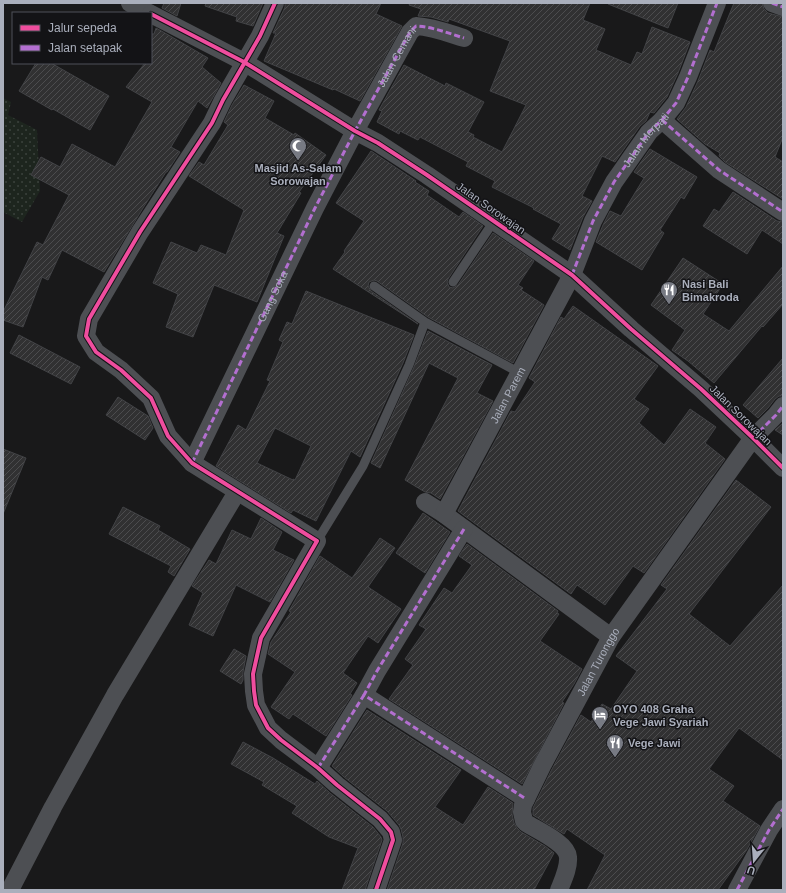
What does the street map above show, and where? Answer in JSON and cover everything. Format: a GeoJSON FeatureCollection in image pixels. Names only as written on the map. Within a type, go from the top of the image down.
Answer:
{"type":"FeatureCollection","features":[{"type":"Feature","properties":{"kind":"street","name":"Jalan Sorowajan"},"geometry":{"type":"LineString","coordinates":[[130,3],[146,12]]}},
{"type":"Feature","properties":{"kind":"street"},"geometry":{"type":"LineString","coordinates":[[275,3],[260,36],[223,100],[212,123],[140,232],[89,318],[86,336],[96,352],[121,370],[151,398],[168,436],[192,463],[317,541],[261,638],[253,674],[256,705],[268,728],[380,819],[391,832],[393,840],[376,890]]}},
{"type":"Feature","properties":{"kind":"street","name":"Jalan Merpati"},"geometry":{"type":"LineString","coordinates":[[572,275],[593,221],[614,182],[649,132],[662,120],[676,103],[688,77],[717,3]]}},
{"type":"Feature","properties":{"kind":"street"},"geometry":{"type":"LineString","coordinates":[[772,3],[783,7]]}},
{"type":"Feature","properties":{"kind":"street","name":"Jalan Sorowajan"},"geometry":{"type":"LineString","coordinates":[[152,15],[244,62],[384,147],[572,275],[631,329],[701,389],[783,468]]}},
{"type":"Feature","properties":{"kind":"street","name":"Jalan Cemani"},"geometry":{"type":"LineString","coordinates":[[356,131],[410,32],[416,26],[436,29],[464,38]]}},
{"type":"Feature","properties":{"kind":"street"},"geometry":{"type":"LineString","coordinates":[[662,120],[719,170],[783,212]]}},
{"type":"Feature","properties":{"kind":"street","name":"Gang Soka"},"geometry":{"type":"LineString","coordinates":[[192,463],[312,215],[356,131]]}},
{"type":"Feature","properties":{"kind":"street","name":"Jalan Parem"},"geometry":{"type":"LineString","coordinates":[[444,514],[572,275]]}},
{"type":"Feature","properties":{"kind":"street","name":"Jalan Turonggo"},"geometry":{"type":"LineString","coordinates":[[559,890],[568,865],[568,856],[564,848],[524,821],[522,812],[523,805],[542,766],[611,637],[753,438],[783,406]]}},
{"type":"Feature","properties":{"kind":"street"},"geometry":{"type":"LineString","coordinates":[[10,890],[53,807],[115,695],[238,492]]}},
{"type":"Feature","properties":{"kind":"street"},"geometry":{"type":"LineString","coordinates":[[425,502],[444,514],[611,637]]}},
{"type":"Feature","properties":{"kind":"street"},"geometry":{"type":"LineString","coordinates":[[318,768],[464,529]]}},
{"type":"Feature","properties":{"kind":"street"},"geometry":{"type":"LineString","coordinates":[[364,695],[526,799]]}},
{"type":"Feature","properties":{"kind":"street"},"geometry":{"type":"LineString","coordinates":[[737,890],[769,830],[783,809]]}},
{"type":"Feature","properties":{"kind":"lane"},"geometry":{"type":"LineString","coordinates":[[453,282],[494,221]]}},
{"type":"Feature","properties":{"kind":"lane"},"geometry":{"type":"LineString","coordinates":[[374,286],[425,322],[520,373]]}},
{"type":"Feature","properties":{"kind":"lane"},"geometry":{"type":"LineString","coordinates":[[317,541],[363,466],[409,366],[425,322]]}},
{"type":"Feature","properties":{"kind":"shaded area"},"geometry":{"type":"Polygon","coordinates":[[[3,98],[11,102],[8,115],[37,130],[40,191],[22,222],[3,212],[3,98]]]}},
{"type":"Feature","properties":{"kind":"building"},"geometry":{"type":"Polygon","coordinates":[[[164,3],[181,3],[177,16],[162,8],[164,3]]]}},
{"type":"Feature","properties":{"kind":"building"},"geometry":{"type":"Polygon","coordinates":[[[206,3],[263,3],[253,26],[236,21],[237,17],[205,6],[206,3]]]}},
{"type":"Feature","properties":{"kind":"building"},"geometry":{"type":"Polygon","coordinates":[[[285,3],[381,3],[376,14],[402,26],[360,101],[264,61],[276,33],[273,33],[285,7],[285,3]]]}},
{"type":"Feature","properties":{"kind":"building"},"geometry":{"type":"Polygon","coordinates":[[[410,3],[590,3],[583,20],[605,29],[596,50],[631,65],[637,52],[642,54],[652,27],[690,42],[667,97],[654,113],[650,112],[646,121],[640,126],[615,162],[602,156],[582,196],[592,201],[583,217],[570,250],[552,239],[561,224],[533,209],[534,208],[492,187],[495,181],[466,166],[468,162],[420,137],[418,140],[400,131],[399,134],[377,122],[382,111],[379,110],[404,65],[445,86],[446,83],[484,102],[468,132],[474,135],[473,137],[502,152],[526,105],[490,91],[510,41],[449,19],[448,22],[431,17],[418,16],[421,9],[409,5],[410,3]]]}},
{"type":"Feature","properties":{"kind":"building"},"geometry":{"type":"Polygon","coordinates":[[[678,3],[668,28],[608,4],[678,3]]]}},
{"type":"Feature","properties":{"kind":"building"},"geometry":{"type":"Polygon","coordinates":[[[734,3],[762,3],[764,9],[768,13],[783,17],[783,137],[775,157],[783,162],[783,199],[725,162],[719,156],[720,153],[705,144],[677,119],[686,107],[710,50],[714,52],[734,3]]]}},
{"type":"Feature","properties":{"kind":"building"},"geometry":{"type":"Polygon","coordinates":[[[156,28],[208,58],[202,67],[221,83],[207,108],[198,101],[171,147],[180,152],[143,208],[104,272],[62,250],[48,280],[42,277],[23,327],[3,320],[3,312],[37,242],[43,245],[69,195],[31,175],[41,157],[60,167],[72,144],[115,167],[152,102],[126,87],[144,64],[152,64],[152,34],[154,34],[156,28]]]}},
{"type":"Feature","properties":{"kind":"building"},"geometry":{"type":"Polygon","coordinates":[[[35,64],[53,64],[109,96],[90,130],[19,91],[35,64]]]}},
{"type":"Feature","properties":{"kind":"building"},"geometry":{"type":"Polygon","coordinates":[[[244,85],[274,101],[265,118],[294,135],[295,133],[326,155],[299,192],[301,193],[277,233],[284,236],[257,302],[214,285],[193,337],[166,327],[178,294],[153,283],[171,242],[197,253],[201,245],[226,255],[244,210],[189,176],[199,162],[204,165],[228,125],[224,122],[244,85]]]}},
{"type":"Feature","properties":{"kind":"building"},"geometry":{"type":"Polygon","coordinates":[[[650,149],[697,177],[684,199],[681,197],[660,230],[664,233],[642,270],[596,242],[610,211],[621,216],[644,178],[634,172],[650,149]]]}},
{"type":"Feature","properties":{"kind":"building"},"geometry":{"type":"Polygon","coordinates":[[[371,151],[416,181],[415,182],[429,191],[427,195],[459,217],[463,212],[483,226],[448,279],[447,282],[449,287],[453,288],[458,285],[493,233],[534,261],[518,285],[523,288],[521,290],[544,305],[513,363],[428,317],[377,281],[374,280],[369,282],[368,286],[371,291],[418,324],[333,269],[364,221],[336,203],[371,151]]]}},
{"type":"Feature","properties":{"kind":"building"},"geometry":{"type":"Polygon","coordinates":[[[733,192],[777,221],[783,222],[783,244],[762,230],[747,254],[703,226],[714,209],[719,212],[733,192]]]}},
{"type":"Feature","properties":{"kind":"building"},"geometry":{"type":"Polygon","coordinates":[[[683,258],[723,284],[703,314],[729,331],[783,266],[783,304],[763,327],[762,326],[714,383],[688,361],[672,350],[685,330],[651,305],[683,258]]]}},
{"type":"Feature","properties":{"kind":"building"},"geometry":{"type":"Polygon","coordinates":[[[306,291],[414,335],[403,363],[360,457],[351,451],[316,521],[293,510],[291,513],[216,466],[238,425],[246,430],[270,381],[267,380],[283,342],[279,340],[287,322],[292,324],[306,291]],[[275,428],[257,463],[295,480],[311,446],[275,428]]]}},
{"type":"Feature","properties":{"kind":"building"},"geometry":{"type":"Polygon","coordinates":[[[573,306],[658,366],[634,399],[649,409],[639,423],[664,445],[690,409],[716,427],[705,443],[725,459],[644,573],[633,566],[605,605],[577,585],[571,594],[458,511],[511,411],[515,412],[535,382],[529,378],[561,317],[564,319],[573,306]]]}},
{"type":"Feature","properties":{"kind":"building"},"geometry":{"type":"Polygon","coordinates":[[[428,331],[492,365],[477,393],[493,401],[440,499],[405,480],[458,378],[429,363],[380,468],[371,463],[414,367],[428,331]]]}},
{"type":"Feature","properties":{"kind":"building"},"geometry":{"type":"Polygon","coordinates":[[[19,335],[80,367],[71,384],[10,353],[19,335]]]}},
{"type":"Feature","properties":{"kind":"building"},"geometry":{"type":"Polygon","coordinates":[[[783,358],[783,396],[779,396],[775,399],[758,418],[743,405],[783,358]]]}},
{"type":"Feature","properties":{"kind":"building"},"geometry":{"type":"Polygon","coordinates":[[[118,397],[148,416],[153,428],[145,440],[106,415],[118,397]]]}},
{"type":"Feature","properties":{"kind":"building"},"geometry":{"type":"Polygon","coordinates":[[[783,423],[783,435],[775,430],[783,423]]]}},
{"type":"Feature","properties":{"kind":"building"},"geometry":{"type":"Polygon","coordinates":[[[3,449],[26,458],[3,514],[3,449]]]}},
{"type":"Feature","properties":{"kind":"building"},"geometry":{"type":"Polygon","coordinates":[[[736,480],[771,507],[689,614],[730,646],[783,585],[783,760],[739,728],[709,769],[734,786],[723,801],[760,826],[746,851],[718,890],[587,890],[605,855],[567,829],[564,834],[533,815],[533,808],[581,715],[591,722],[602,704],[611,709],[637,671],[616,656],[667,589],[661,585],[736,480]]]}},
{"type":"Feature","properties":{"kind":"building"},"geometry":{"type":"Polygon","coordinates":[[[123,507],[160,526],[158,530],[190,549],[174,576],[168,572],[171,566],[109,534],[123,507]]]}},
{"type":"Feature","properties":{"kind":"building"},"geometry":{"type":"Polygon","coordinates":[[[423,513],[450,532],[425,573],[396,553],[423,513]]]}},
{"type":"Feature","properties":{"kind":"building"},"geometry":{"type":"Polygon","coordinates":[[[261,518],[282,532],[273,550],[294,560],[270,602],[236,585],[213,636],[189,625],[203,593],[192,586],[209,560],[216,564],[232,530],[251,539],[261,518]]]}},
{"type":"Feature","properties":{"kind":"building"},"geometry":{"type":"Polygon","coordinates":[[[380,538],[395,548],[368,587],[401,609],[378,643],[368,636],[343,673],[357,683],[350,694],[352,695],[326,736],[293,714],[289,719],[271,707],[295,672],[268,654],[271,642],[291,612],[289,611],[320,556],[352,578],[380,538]]]}},
{"type":"Feature","properties":{"kind":"building"},"geometry":{"type":"Polygon","coordinates":[[[467,544],[558,611],[557,613],[559,614],[540,641],[582,669],[562,702],[564,703],[522,784],[389,699],[413,665],[405,659],[426,629],[419,625],[444,588],[452,593],[472,565],[459,556],[467,544]]]}},
{"type":"Feature","properties":{"kind":"building"},"geometry":{"type":"Polygon","coordinates":[[[234,649],[246,656],[243,680],[241,684],[220,671],[234,649]]]}},
{"type":"Feature","properties":{"kind":"building"},"geometry":{"type":"Polygon","coordinates":[[[367,710],[461,770],[435,807],[463,825],[488,787],[513,803],[512,814],[517,828],[554,853],[534,890],[387,890],[403,843],[401,829],[387,811],[332,766],[367,710]]]}},
{"type":"Feature","properties":{"kind":"building"},"geometry":{"type":"Polygon","coordinates":[[[243,742],[273,758],[315,784],[317,781],[373,827],[382,840],[366,890],[342,890],[358,848],[329,837],[292,813],[297,806],[262,785],[264,782],[231,764],[243,742]]]}},
{"type":"Feature","properties":{"kind":"marked path"},"geometry":{"type":"LineString","coordinates":[[572,275],[593,221],[614,182],[649,132],[662,120],[676,103],[688,77],[717,3]]}},
{"type":"Feature","properties":{"kind":"marked path"},"geometry":{"type":"LineString","coordinates":[[772,3],[783,7]]}},
{"type":"Feature","properties":{"kind":"marked path"},"geometry":{"type":"LineString","coordinates":[[192,463],[315,208],[355,131],[410,32],[416,26],[440,30],[464,38]]}},
{"type":"Feature","properties":{"kind":"marked path"},"geometry":{"type":"LineString","coordinates":[[662,120],[719,170],[783,212]]}},
{"type":"Feature","properties":{"kind":"marked path"},"geometry":{"type":"LineString","coordinates":[[753,438],[783,406]]}},
{"type":"Feature","properties":{"kind":"marked path"},"geometry":{"type":"LineString","coordinates":[[464,529],[377,671],[364,695],[526,799]]}},
{"type":"Feature","properties":{"kind":"marked path"},"geometry":{"type":"LineString","coordinates":[[318,768],[364,695]]}},
{"type":"Feature","properties":{"kind":"marked path"},"geometry":{"type":"LineString","coordinates":[[737,890],[769,830],[783,809]]}},
{"type":"Feature","properties":{"kind":"cycle path"},"geometry":{"type":"LineString","coordinates":[[275,3],[260,36],[223,100],[212,123],[140,232],[89,319],[86,336],[96,352],[121,370],[151,398],[168,436],[192,463],[317,541],[261,638],[253,674],[256,705],[268,728],[380,819],[391,832],[393,840],[376,890]]}},
{"type":"Feature","properties":{"kind":"cycle path"},"geometry":{"type":"LineString","coordinates":[[152,15],[244,62],[355,131],[378,143],[572,275],[631,329],[701,389],[783,468]]}},
{"type":"Feature","properties":{"kind":"place","name":"Masjid As-Salam Sorowajan"},"geometry":{"type":"Point","coordinates":[298,161]}},
{"type":"Feature","properties":{"kind":"place","name":"Nasi Bali Bimakroda"},"geometry":{"type":"Point","coordinates":[669,305]}},
{"type":"Feature","properties":{"kind":"place","name":"OYO 408 Graha Vege Jawi Syariah"},"geometry":{"type":"Point","coordinates":[600,730]}},
{"type":"Feature","properties":{"kind":"place","name":"Vege Jawi"},"geometry":{"type":"Point","coordinates":[615,758]}}]}
